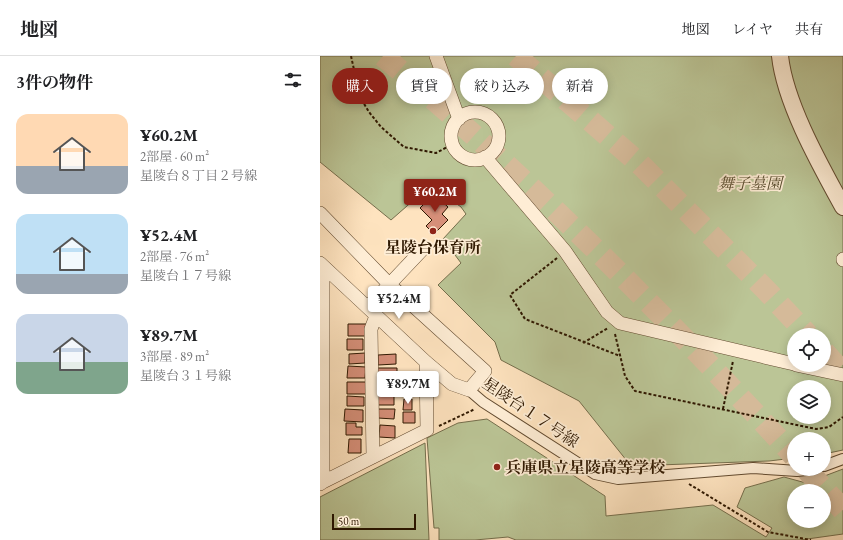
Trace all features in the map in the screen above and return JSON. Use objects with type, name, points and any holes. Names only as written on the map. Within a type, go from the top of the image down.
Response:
[{"type":"street","points":[[436,56],[459,119]]},
{"type":"street","points":[[780,56],[790,98],[824,171],[843,207]]},
{"type":"street","points":[[472,112],[479,112],[492,119],[496,124],[498,130],[498,143],[495,149],[485,158],[466,158],[453,144],[452,131],[459,119],[472,112]]},
{"type":"street","points":[[485,158],[565,251],[607,312],[618,321],[735,352],[787,363]]},
{"type":"street","points":[[320,213],[389,284],[485,371],[469,390]]},
{"type":"street","points":[[373,457],[372,311],[389,284],[421,251]]},
{"type":"street","points":[[322,264],[321,483],[427,430],[426,362]]},
{"type":"street","name":"星陵台１７号線","points":[[322,264],[426,362],[452,384],[469,390],[483,402],[595,474],[618,479],[753,468],[787,470]]},
{"type":"street","points":[[829,372],[843,375]]},
{"type":"street","points":[[831,463],[843,459]]},
{"type":"path","points":[[351,56],[360,97],[369,112],[381,127],[404,147],[436,153],[453,144]]},
{"type":"path","points":[[565,251],[510,295],[525,319],[582,343],[620,356]]},
{"type":"path","points":[[582,343],[618,321]]},
{"type":"path","points":[[618,321],[615,333],[624,376],[635,391],[816,428],[830,427],[843,417]]},
{"type":"path","points":[[723,409],[735,352]]},
{"type":"path","points":[[427,430],[433,429],[476,409],[483,402]]},
{"type":"path","points":[[673,474],[768,532],[811,540]]},
{"type":"green space","name":"舞子墓園","points":[[320,56],[843,56],[843,450],[831,453],[831,432],[787,432],[787,459],[769,461],[631,466],[579,401],[501,360],[495,342],[438,285],[461,263],[443,239],[466,214],[461,207],[431,185],[391,220],[320,162]]},
{"type":"green space","name":"兵庫県立星陵高等学校","points":[[487,419],[605,496],[606,516],[713,505],[766,537],[772,528],[737,507],[745,488],[784,477],[806,483],[824,476],[831,476],[831,474],[843,469],[843,534],[800,540],[516,540],[508,537],[475,540],[439,540],[439,528],[434,528],[427,438],[458,423]]},
{"type":"green space","points":[[425,443],[429,540],[320,540],[320,497]]},
{"type":"building","points":[[434,194],[448,207],[442,214],[448,220],[434,234],[426,226],[432,220],[420,208]]},
{"type":"building","points":[[348,324],[366,324],[367,336],[348,336]]},
{"type":"building","points":[[347,339],[363,339],[363,350],[347,350]]},
{"type":"building","points":[[365,353],[365,363],[349,364],[349,354]]},
{"type":"building","points":[[396,354],[396,364],[378,365],[378,355]]},
{"type":"building","points":[[348,366],[366,367],[365,378],[347,378]]},
{"type":"building","points":[[376,368],[397,368],[397,378],[376,378]]},
{"type":"building","points":[[347,382],[366,382],[366,394],[347,394]]},
{"type":"building","points":[[379,382],[395,383],[394,393],[378,392]]},
{"type":"building","points":[[377,395],[394,395],[394,405],[377,405]]},
{"type":"building","points":[[347,396],[364,397],[364,406],[347,406]]},
{"type":"building","points":[[404,399],[412,399],[412,410],[403,410]]},
{"type":"building","points":[[345,409],[363,410],[363,422],[344,421]]},
{"type":"building","points":[[378,409],[395,409],[394,419],[378,418]]},
{"type":"building","points":[[403,412],[415,412],[415,423],[403,423]]},
{"type":"building","points":[[346,423],[356,423],[356,427],[362,427],[362,435],[346,435]]},
{"type":"building","points":[[380,425],[395,426],[395,438],[379,437]]},
{"type":"building","points":[[349,439],[361,439],[361,453],[348,453]]},
{"type":"tunnel","points":[[383,56],[491,150],[595,249],[646,299],[787,448]]},
{"type":"tunnel","points":[[516,56],[640,164],[766,290],[801,328]]},
{"type":"tunnel","points":[[831,360],[843,373]]},
{"type":"tunnel","points":[[812,476],[843,510]]},
{"type":"place","name":"星陵台保育所","points":[[433,231]]},
{"type":"place","name":"兵庫県立星陵高等学校","points":[[497,467]]}]
